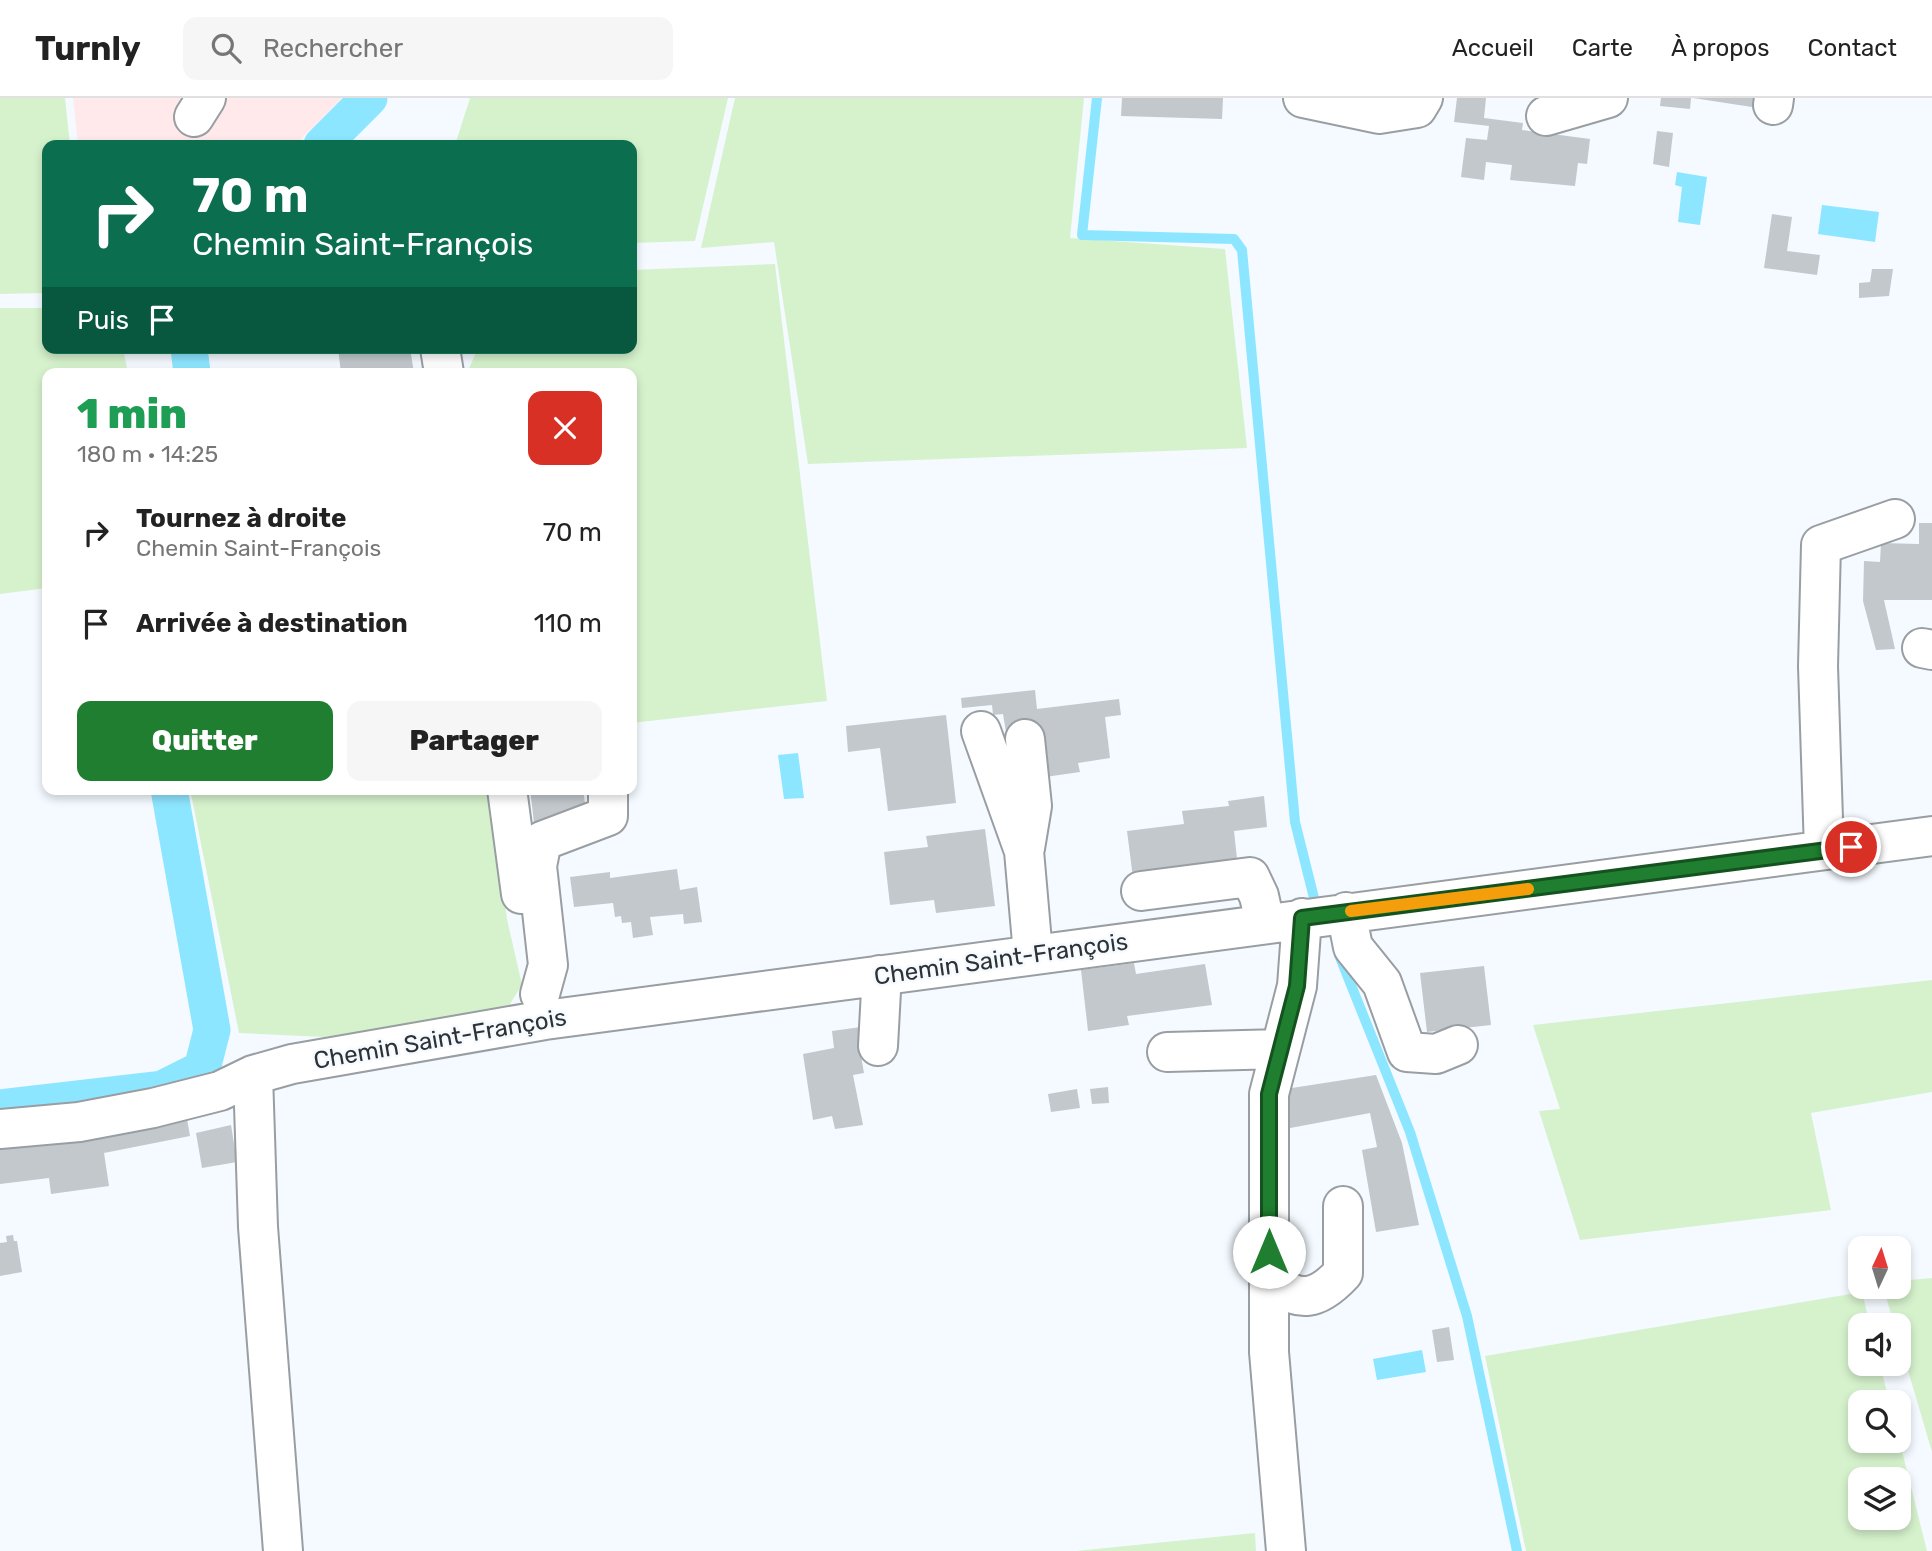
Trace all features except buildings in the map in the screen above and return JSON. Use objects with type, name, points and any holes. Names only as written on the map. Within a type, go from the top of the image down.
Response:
[{"type":"street","points":[[1303,98],[1379,114],[1417,108],[1423,98]]},
{"type":"street","points":[[1546,116],[1608,98]]},
{"type":"street","points":[[1824,850],[1818,666],[1821,545],[1895,519]]},
{"type":"street","points":[[981,730],[1024,851],[1034,954]]},
{"type":"street","points":[[1024,851],[1032,806],[1025,739]]},
{"type":"street","points":[[508,795],[528,943],[542,1007]]},
{"type":"street","points":[[542,1007],[548,965],[537,866],[542,841],[608,816],[608,795]]},
{"type":"street","name":"Chemin Saint-François","points":[[0,1129],[79,1122],[153,1108],[206,1094],[253,1075],[292,1064],[542,1007],[879,975],[1932,836]]},
{"type":"street","points":[[1141,891],[1250,877],[1259,896],[1311,917],[1353,947],[1382,983],[1407,1052],[1436,1054],[1458,1045]]},
{"type":"street","points":[[1286,1551],[1269,1352],[1269,1094],[1297,986],[1311,917]]},
{"type":"street","points":[[878,1046],[881,991],[879,975]]},
{"type":"street","points":[[1167,1052],[1279,1049]]},
{"type":"street","points":[[253,1075],[258,1227],[284,1551]]},
{"type":"street","points":[[1269,1279],[1282,1290],[1311,1297],[1329,1288],[1343,1273],[1343,1206]]},
{"type":"shaded area","points":[[73,98],[342,98],[300,140],[77,140]]},
{"type":"green space","points":[[0,98],[65,98],[69,140],[42,140],[42,293],[0,294]]},
{"type":"green space","points":[[470,98],[728,98],[695,241],[637,243],[637,140],[457,140]]},
{"type":"green space","points":[[735,98],[1084,98],[1070,238],[1225,249],[1247,448],[808,464],[774,242],[701,248]]},
{"type":"green space","points":[[775,264],[827,701],[637,722],[637,368],[469,368],[475,354],[637,354],[637,270]]},
{"type":"green space","points":[[0,308],[42,308],[42,354],[124,354],[127,368],[42,368],[42,589],[0,594]]},
{"type":"green space","points":[[191,795],[490,795],[507,919],[522,985],[506,1010],[324,1037],[239,1033]]},
{"type":"green space","points":[[1932,980],[1932,1092],[1811,1113],[1831,1210],[1580,1240],[1539,1111],[1560,1109],[1533,1025]]},
{"type":"green space","points":[[1932,1278],[1932,1452],[1910,1376],[1911,1313],[1891,1313],[1887,1299],[1911,1299],[1911,1280]]},
{"type":"green space","points":[[1848,1294],[1848,1299],[1864,1299],[1867,1313],[1848,1313],[1848,1376],[1883,1376],[1886,1390],[1848,1390],[1848,1453],[1902,1453],[1906,1467],[1848,1467],[1848,1530],[1911,1530],[1911,1487],[1927,1551],[1526,1551],[1485,1356]]},
{"type":"green space","points":[[1255,1533],[1256,1551],[1076,1551]]},
{"type":"water","points":[[1677,172],[1707,177],[1700,225],[1678,222],[1682,187],[1675,185]]},
{"type":"water","points":[[1822,205],[1879,212],[1875,242],[1818,234]]},
{"type":"water","points":[[798,753],[804,798],[784,799],[778,755]]},
{"type":"water","points":[[1422,1350],[1426,1372],[1377,1380],[1373,1359]]},
{"type":"waterway","points":[[327,140],[369,98]]},
{"type":"waterway","points":[[1097,98],[1082,235],[1234,239],[1242,250],[1295,822],[1314,898],[1320,911]]},
{"type":"waterway","points":[[190,354],[191,368]]},
{"type":"waterway","points":[[0,1108],[162,1089],[202,1069],[212,1030],[170,795]]},
{"type":"waterway","points":[[1339,955],[1410,1132],[1467,1316],[1517,1551]]},
{"type":"slow traffic","points":[[1351,911],[1528,889]]},
{"type":"route","points":[[1269,1252],[1269,1094],[1297,986],[1302,918],[1851,847]]}]
